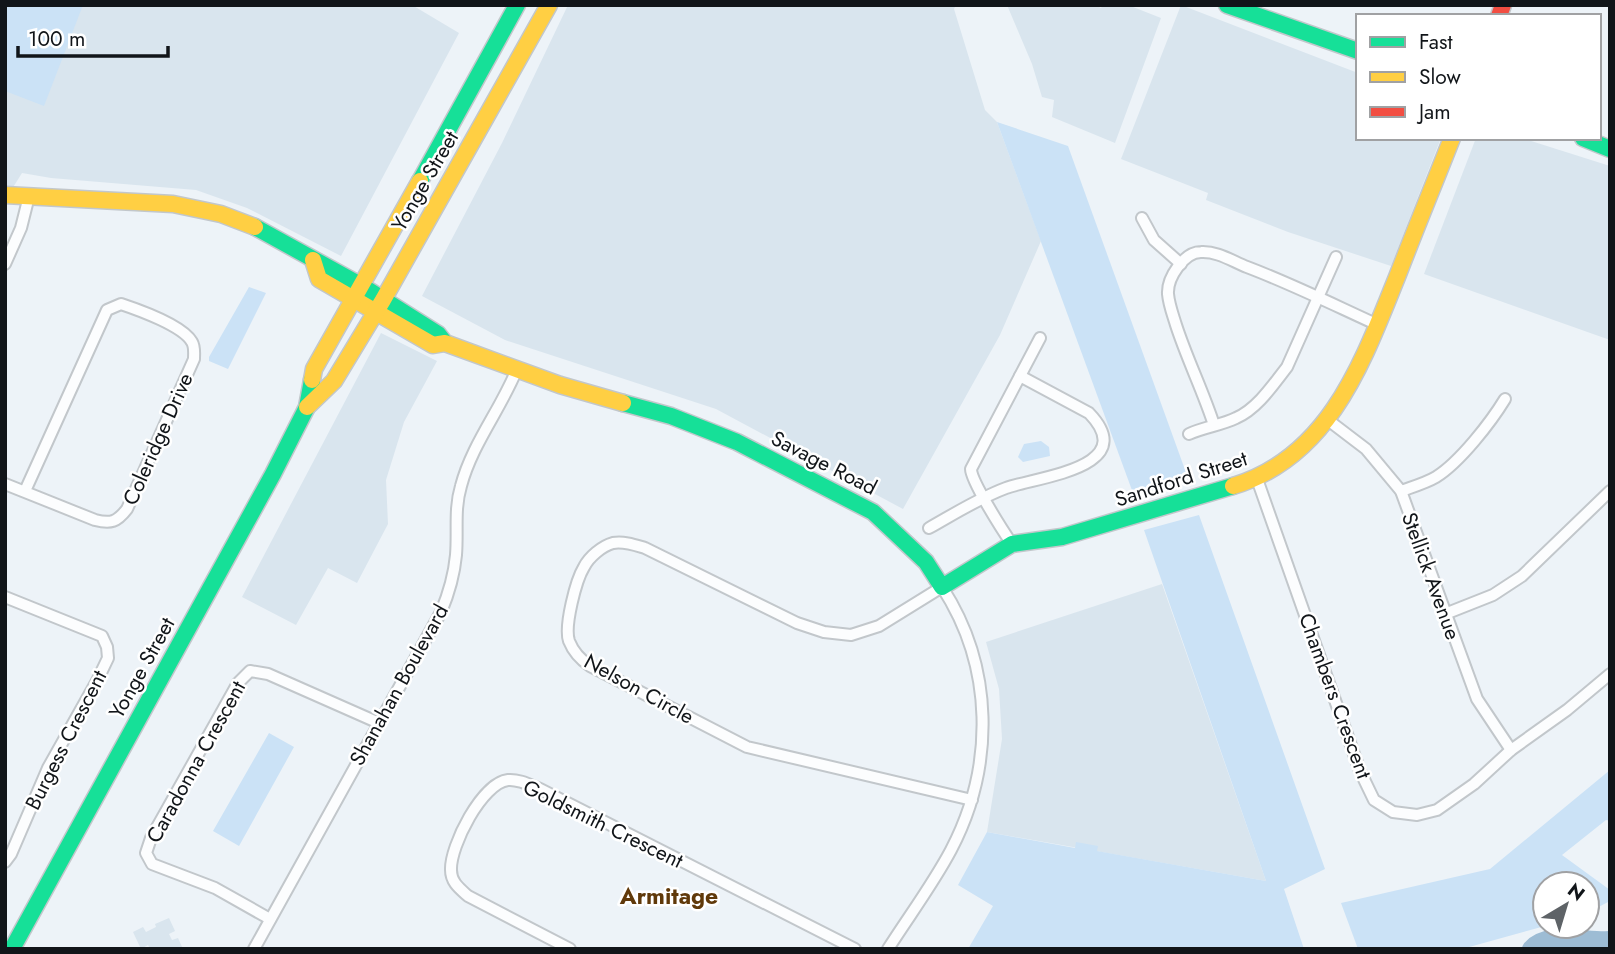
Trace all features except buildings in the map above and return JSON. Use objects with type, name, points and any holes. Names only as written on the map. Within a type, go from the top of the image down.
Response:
[{"type":"street","name":"Yonge Street","points":[[12,949],[273,474],[307,407],[314,369],[359,293],[517,5]]},
{"type":"street","name":"Yonge Street","points":[[307,407],[334,381],[549,5]]},
{"type":"street","points":[[1227,5],[1356,52]]},
{"type":"street","name":"Sandford Street","points":[[942,587],[1012,544],[1089,530],[1257,479],[1291,456],[1328,420],[1349,389],[1378,325],[1451,140]]},
{"type":"street","points":[[1588,140],[1610,149]]},
{"type":"street","name":"Savage Road","points":[[5,195],[173,204],[221,214],[265,231],[313,260],[433,345],[445,343],[561,385],[702,427],[873,512],[926,562],[954,606],[970,641],[983,706],[981,758],[972,800],[952,848],[888,949]]},
{"type":"street","points":[[5,264],[21,228],[29,196]]},
{"type":"street","points":[[1142,218],[1154,240],[1181,264]]},
{"type":"street","points":[[1214,425],[1169,300],[1168,286],[1181,264],[1199,251],[1216,254],[1320,297],[1378,325]]},
{"type":"street","points":[[1189,433],[1236,419],[1248,411],[1275,383],[1287,368],[1336,257]]},
{"type":"street","name":"Coleridge Drive","points":[[5,484],[96,520],[110,523],[119,520],[127,509],[194,359],[194,344],[189,338],[176,327],[121,304],[107,310],[25,491]]},
{"type":"street","points":[[1012,544],[975,486],[971,469],[1041,338]]},
{"type":"street","name":"Shanahan Boulevard","points":[[254,949],[431,632],[452,584],[456,553],[456,513],[461,485],[476,448],[517,369]]},
{"type":"street","points":[[929,528],[1007,488],[1082,467],[1095,458],[1100,449],[1102,431],[1089,413],[1020,376]]},
{"type":"street","points":[[1401,491],[1435,478],[1445,470],[1494,417],[1505,398]]},
{"type":"street","name":"Stellick Avenue","points":[[1328,420],[1366,449],[1401,491],[1477,699],[1511,750]]},
{"type":"street","name":"Chambers Crescent","points":[[1257,479],[1360,771],[1374,800],[1393,812],[1417,816],[1437,810],[1474,784],[1511,750],[1567,710],[1610,674]]},
{"type":"street","points":[[1445,614],[1493,595],[1522,576],[1610,491]]},
{"type":"street","name":"Nelson Circle","points":[[942,587],[879,626],[850,635],[824,632],[797,623],[645,548],[629,543],[613,543],[598,550],[584,566],[568,618],[568,638],[576,653],[590,666],[747,747],[972,800]]},
{"type":"street","name":"Burgess Crescent","points":[[5,597],[102,636],[108,658],[48,768],[11,854],[5,862]]},
{"type":"street","name":"Caradonna Crescent","points":[[270,919],[215,888],[152,863],[146,853],[151,838],[238,683],[250,671],[268,674],[379,723]]},
{"type":"street","name":"Goldsmith Crescent","points":[[570,949],[468,896],[454,884],[451,871],[453,851],[484,796],[507,780],[540,789],[855,949]]},
{"type":"shaded area","points":[[5,5],[412,5],[459,33],[341,256],[247,208],[196,190],[51,178],[22,173],[12,189],[5,187]]},
{"type":"shaded area","points":[[5,5],[83,5],[44,106],[5,91]]},
{"type":"shaded area","points":[[568,5],[956,5],[954,9],[985,110],[997,122],[1041,241],[1000,335],[903,509],[716,409],[505,340],[422,296],[502,143]]},
{"type":"shaded area","points":[[1007,5],[1095,5],[1101,8],[1103,5],[1128,5],[1161,18],[1115,143],[1052,117],[1054,100],[1042,97],[1032,64]]},
{"type":"shaded area","points":[[1181,5],[1356,72],[1356,140],[1440,140],[1391,266],[1288,232],[1206,200],[1208,193],[1121,159]]},
{"type":"shaded area","points":[[997,122],[1068,146],[1188,478],[1133,493]]},
{"type":"shaded area","points":[[1475,140],[1528,140],[1610,166],[1610,340],[1424,274]]},
{"type":"shaded area","points":[[249,287],[266,293],[228,369],[209,361],[209,357]]},
{"type":"shaded area","points":[[381,333],[437,361],[404,422],[386,480],[388,524],[357,583],[328,568],[296,625],[242,597]]},
{"type":"shaded area","points":[[1041,441],[1049,447],[1050,456],[1023,462],[1018,457],[1024,444]]},
{"type":"shaded area","points":[[1199,515],[1325,869],[1284,889],[1304,949],[968,949],[993,906],[958,885],[987,832],[1075,848],[1076,842],[1098,846],[1097,851],[1266,881],[1144,530]]},
{"type":"shaded area","points":[[1162,584],[1266,881],[987,832],[1002,739],[999,689],[986,642]]},
{"type":"shaded area","points":[[269,733],[294,747],[239,846],[213,831]]},
{"type":"shaded area","points":[[1610,770],[1610,821],[1606,820],[1562,855],[1583,870],[1531,870],[1531,930],[1462,949],[1358,949],[1341,903],[1490,869]]},
{"type":"shaded area","points":[[1601,883],[1610,890],[1610,901],[1601,906]]},
{"type":"shaded area","points":[[169,918],[175,931],[169,934],[172,940],[178,938],[183,949],[150,949],[148,945],[141,949],[133,932],[143,927],[146,932],[156,927],[155,924]]},
{"type":"waterway","points":[[1531,949],[1538,943],[1557,938],[1610,940]]},
{"type":"waterway","points":[[1596,941],[1598,949]]},
{"type":"traffic: fast","points":[[420,181],[517,5]]},
{"type":"traffic: fast","points":[[1227,5],[1356,50]]},
{"type":"traffic: fast","points":[[1588,140],[1610,149]]},
{"type":"traffic: fast","points":[[255,227],[362,286],[438,334],[445,343]]},
{"type":"traffic: fast","points":[[12,949],[273,474],[307,407],[312,380]]},
{"type":"traffic: fast","points":[[623,403],[671,416],[737,442],[873,512],[926,562],[942,587],[1012,544],[1062,537],[1233,486]]},
{"type":"traffic: slow","points":[[307,407],[334,381],[383,300],[549,5]]},
{"type":"traffic: slow","points":[[1233,486],[1267,472],[1295,453],[1319,429],[1339,402],[1371,341],[1451,140]]},
{"type":"traffic: slow","points":[[312,380],[314,369],[420,181]]},
{"type":"traffic: slow","points":[[5,195],[173,204],[221,214],[255,227]]},
{"type":"traffic: slow","points":[[313,260],[319,279],[433,345],[445,343],[560,385],[623,403]]},
{"type":"traffic: jam","points":[[1500,14],[1503,5]]},
{"type":"district","name":"Armitage","points":[[669,896]]}]
